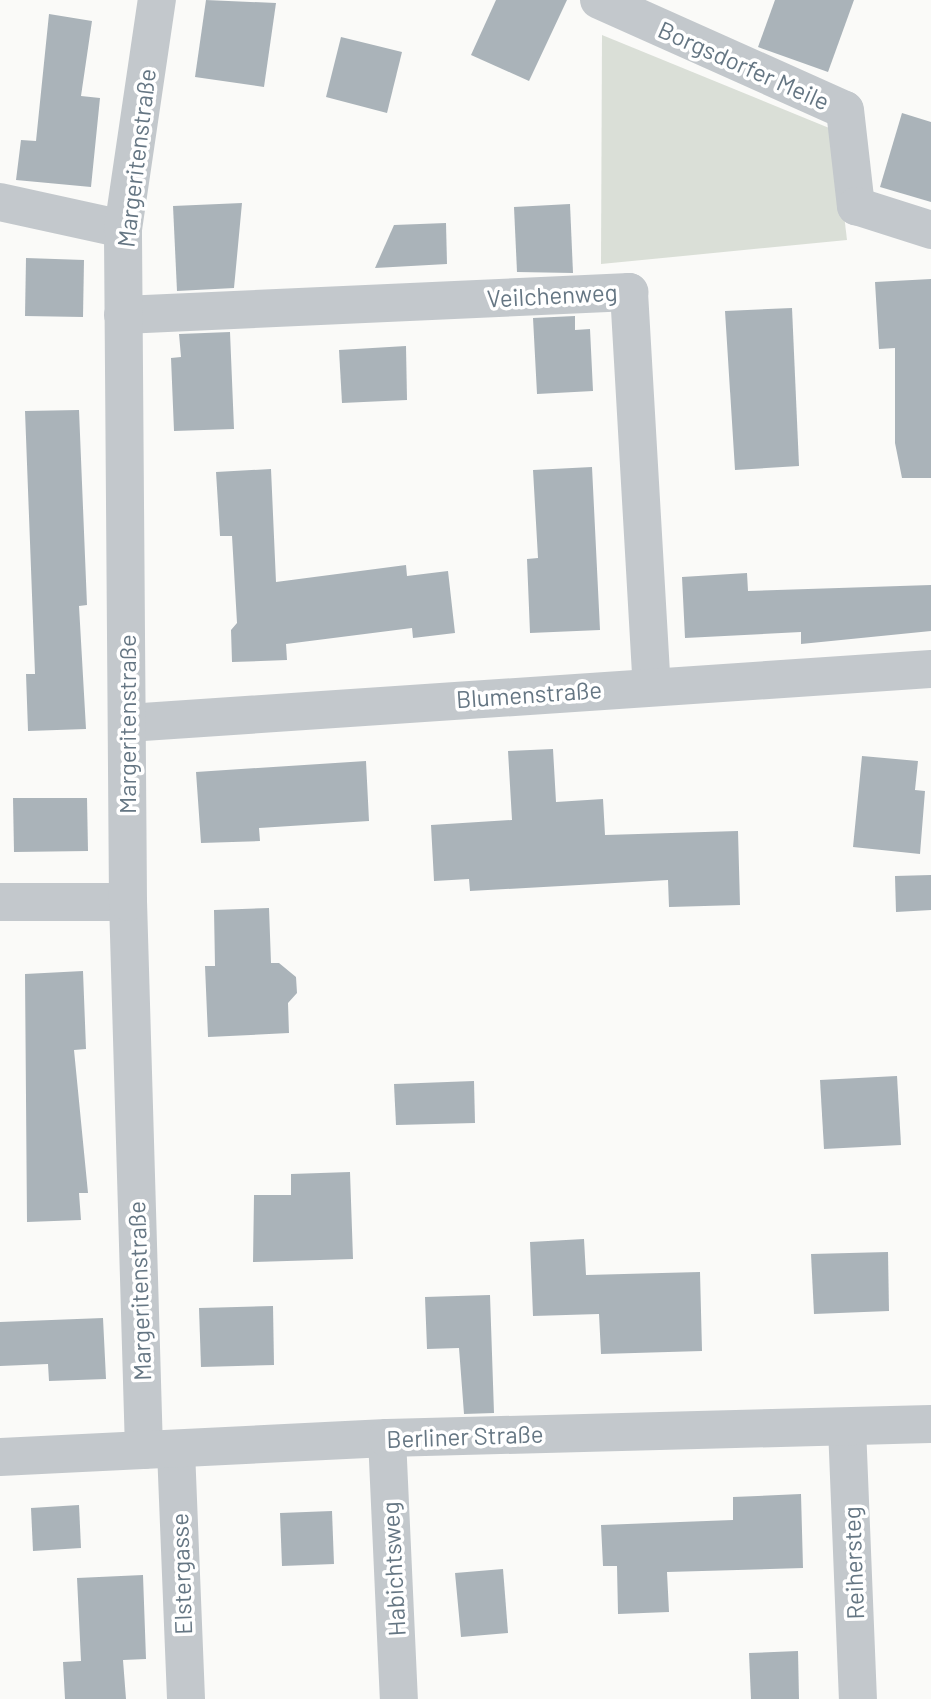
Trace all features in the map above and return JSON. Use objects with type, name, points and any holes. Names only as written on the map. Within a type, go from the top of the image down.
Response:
[{"type":"street","name":"Margeritenstraße","points":[[157,0],[123,229],[123,315],[128,902],[160,1450]]},
{"type":"street","name":"Borgsdorfer Meile","points":[[599,0],[845,110],[856,206],[931,230]]},
{"type":"street","points":[[0,202],[123,229]]},
{"type":"street","name":"Veilchenweg","points":[[123,315],[629,292],[652,685]]},
{"type":"street","name":"Blumenstraße","points":[[128,723],[652,685],[931,669]]},
{"type":"street","points":[[0,902],[128,902]]},
{"type":"street","name":"Berliner Straße","points":[[0,1457],[387,1438],[931,1424]]},
{"type":"street","name":"Reihersteg","points":[[847,1427],[858,1699]]},
{"type":"street","name":"Habichtsweg","points":[[387,1438],[399,1699]]},
{"type":"street","name":"Elstergasse","points":[[160,1450],[186,1699]]},
{"type":"shaded area","points":[[602,35],[834,130],[847,240],[601,264]]},
{"type":"building","points":[[206,0],[276,3],[264,87],[195,77]]},
{"type":"building","points":[[496,0],[567,0],[529,81],[471,55]]},
{"type":"building","points":[[775,0],[854,0],[828,72],[758,47]]},
{"type":"building","points":[[49,14],[92,21],[81,96],[100,98],[91,187],[16,180],[21,140],[36,141]]},
{"type":"building","points":[[341,37],[402,52],[387,113],[326,97]]},
{"type":"building","points":[[902,113],[931,122],[931,202],[880,187]]},
{"type":"building","points":[[242,203],[234,288],[177,291],[173,206]]},
{"type":"building","points":[[570,204],[573,273],[517,272],[514,207]]},
{"type":"building","points":[[446,223],[447,264],[375,268],[394,225]]},
{"type":"building","points":[[26,258],[84,260],[83,317],[25,316]]},
{"type":"building","points":[[931,279],[931,478],[902,478],[895,443],[895,348],[879,349],[875,282]]},
{"type":"building","points":[[792,308],[799,466],[735,470],[725,311]]},
{"type":"building","points":[[575,316],[575,330],[590,329],[593,391],[537,394],[533,318]]},
{"type":"building","points":[[230,332],[234,429],[174,431],[171,358],[181,357],[179,334]]},
{"type":"building","points":[[406,346],[407,400],[342,403],[339,350]]},
{"type":"building","points":[[79,410],[87,605],[79,606],[86,729],[28,731],[26,674],[35,674],[25,411]]},
{"type":"building","points":[[592,467],[600,630],[530,633],[527,559],[538,558],[533,470]]},
{"type":"building","points":[[271,469],[276,582],[406,565],[407,576],[448,571],[455,633],[413,638],[412,628],[286,644],[287,660],[232,662],[231,630],[237,623],[232,536],[220,536],[216,472]]},
{"type":"building","points":[[747,573],[748,591],[931,585],[931,631],[801,644],[801,632],[685,638],[682,577]]},
{"type":"building","points":[[553,749],[556,802],[603,799],[605,835],[738,831],[740,905],[669,907],[668,880],[470,891],[469,879],[434,881],[431,825],[512,820],[508,751]]},
{"type":"building","points":[[862,756],[918,761],[915,790],[925,791],[920,854],[853,847]]},
{"type":"building","points":[[366,761],[369,821],[259,828],[260,841],[201,843],[196,772]]},
{"type":"building","points":[[13,798],[87,798],[88,851],[14,852]]},
{"type":"building","points":[[931,875],[931,910],[896,912],[895,876]]},
{"type":"building","points":[[269,908],[271,963],[279,963],[296,977],[297,993],[288,1003],[289,1033],[208,1037],[205,966],[215,966],[214,910]]},
{"type":"building","points":[[83,971],[86,1049],[74,1050],[88,1193],[79,1193],[81,1220],[27,1222],[25,974]]},
{"type":"building","points":[[897,1076],[901,1145],[824,1149],[820,1080]]},
{"type":"building","points":[[474,1081],[475,1123],[396,1125],[394,1084]]},
{"type":"building","points":[[350,1172],[353,1259],[253,1262],[254,1195],[291,1195],[291,1174]]},
{"type":"building","points":[[584,1239],[586,1275],[700,1272],[702,1351],[601,1354],[599,1314],[533,1316],[530,1242]]},
{"type":"building","points":[[888,1252],[889,1311],[814,1314],[811,1254]]},
{"type":"building","points":[[490,1295],[494,1413],[464,1414],[459,1348],[427,1349],[425,1297]]},
{"type":"building","points":[[273,1306],[274,1365],[201,1367],[199,1308]]},
{"type":"building","points":[[103,1318],[106,1379],[49,1381],[48,1364],[0,1366],[0,1322]]},
{"type":"building","points":[[801,1494],[803,1568],[667,1572],[669,1612],[618,1614],[617,1566],[603,1566],[601,1525],[733,1520],[733,1497]]},
{"type":"building","points":[[79,1505],[81,1548],[33,1551],[31,1508]]},
{"type":"building","points":[[332,1511],[334,1564],[282,1566],[280,1513]]},
{"type":"building","points":[[503,1569],[508,1633],[461,1637],[455,1573]]},
{"type":"building","points":[[143,1575],[146,1659],[123,1660],[126,1699],[65,1699],[63,1662],[81,1661],[77,1578]]},
{"type":"building","points":[[798,1651],[799,1699],[751,1699],[749,1653]]}]
